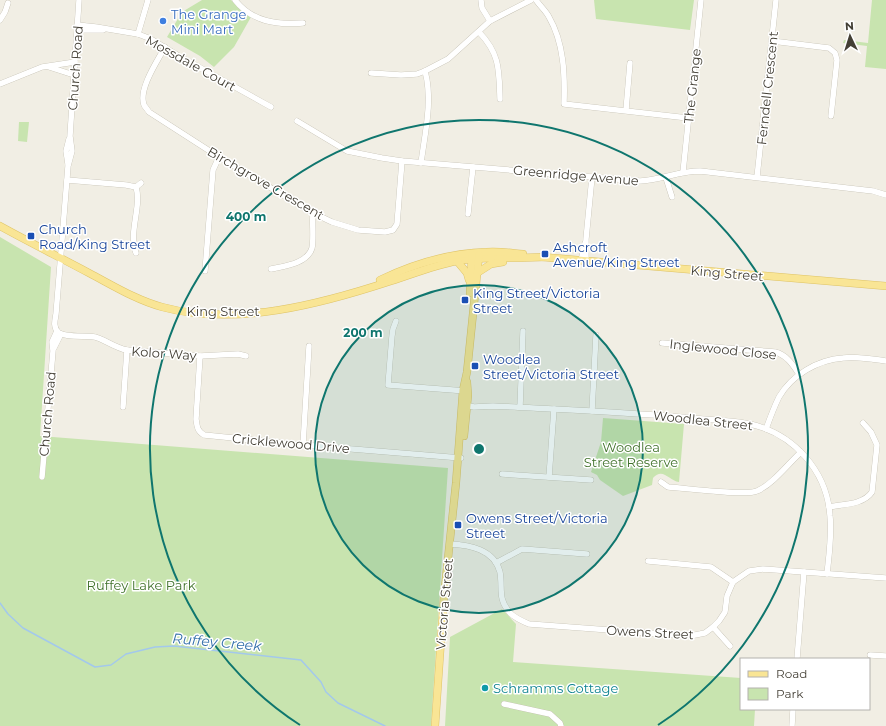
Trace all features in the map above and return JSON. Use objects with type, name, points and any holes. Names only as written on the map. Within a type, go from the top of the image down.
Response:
[{"type":"main road","name":"King Street","points":[[0,226],[142,300],[162,307],[193,313],[244,313],[287,308],[329,300],[427,269],[495,252],[584,261],[886,286]]},
{"type":"main road","name":"King Street","points":[[366,288],[392,275],[433,260],[476,256],[527,258],[545,257]]},
{"type":"main road","name":"Victoria Street","points":[[435,726],[439,653],[456,483],[466,404],[466,372],[477,273],[476,256]]},
{"type":"main road","name":"Victoria Street","points":[[468,356],[471,286],[476,256]]},
{"type":"main road","points":[[477,273],[491,264],[527,258]]},
{"type":"main road","points":[[457,261],[467,273],[471,286]]},
{"type":"street","name":"Church Road","points":[[42,477],[53,351],[59,332],[55,324],[68,166],[72,151],[70,136],[79,0]]},
{"type":"street","points":[[138,34],[148,0]]},
{"type":"street","points":[[235,0],[248,12],[261,20],[274,24],[303,23]]},
{"type":"street","points":[[481,0],[482,8],[490,21]]},
{"type":"street","points":[[372,73],[401,75],[417,74],[425,71],[448,59],[490,21],[522,6],[531,0]]},
{"type":"street","points":[[536,0],[549,17],[561,50],[565,86],[564,104],[688,118]]},
{"type":"street","name":"The Grange","points":[[683,172],[701,0]]},
{"type":"street","name":"Ferndell Crescent","points":[[757,177],[776,0]]},
{"type":"street","points":[[0,20],[8,3]]},
{"type":"street","name":"Mossdale Court","points":[[77,28],[138,34],[165,47],[271,107]]},
{"type":"street","points":[[479,32],[494,52],[499,76],[500,99]]},
{"type":"street","points":[[772,41],[822,46],[829,48],[834,53],[837,60],[831,116]]},
{"type":"street","name":"Birchgrove Crescent","points":[[165,47],[146,83],[143,98],[144,105],[150,112],[219,157],[313,213],[332,222],[358,230],[385,232],[393,230],[397,224],[402,161]]},
{"type":"street","points":[[0,84],[38,69],[75,62]]},
{"type":"street","points":[[626,110],[630,63]]},
{"type":"street","points":[[49,67],[74,75]]},
{"type":"street","points":[[421,163],[429,98],[428,83],[425,71]]},
{"type":"street","name":"Greenridge Avenue","points":[[297,121],[347,151],[402,161],[640,181],[666,178],[683,172],[700,171],[874,191],[886,195]]},
{"type":"street","points":[[205,271],[213,170],[219,157]]},
{"type":"street","points":[[468,214],[473,167]]},
{"type":"street","points":[[584,261],[592,177]]},
{"type":"street","points":[[666,178],[672,197]]},
{"type":"street","points":[[67,180],[136,187],[141,183]]},
{"type":"street","points":[[136,187],[137,196],[133,241],[136,253]]},
{"type":"street","points":[[271,269],[299,261],[307,256],[312,248],[313,213]]},
{"type":"street","points":[[396,321],[392,336],[388,386],[466,391]]},
{"type":"street","points":[[520,407],[524,331]]},
{"type":"street","name":"Kolor Way","points":[[59,332],[96,337],[120,349],[127,350],[200,356],[238,354],[246,356]]},
{"type":"street","points":[[592,411],[596,335]]},
{"type":"street","name":"Inglewood Close","points":[[662,343],[779,353],[787,358],[799,374]]},
{"type":"street","points":[[303,445],[309,346]]},
{"type":"street","points":[[123,407],[127,350]]},
{"type":"street","name":"Cricklewood Drive","points":[[200,356],[196,419],[199,432],[208,436],[459,458]]},
{"type":"street","points":[[766,429],[780,397],[787,386],[799,374],[820,363],[843,357],[886,360]]},
{"type":"street","name":"Woodlea Street","points":[[466,404],[592,411],[737,422],[749,423],[766,429],[782,437],[801,452],[812,465],[820,479],[826,494],[831,523],[827,574]]},
{"type":"street","points":[[549,477],[554,409]]},
{"type":"street","points":[[829,507],[860,501],[872,492],[877,445],[871,432],[863,423]]},
{"type":"street","points":[[662,482],[668,487],[755,492],[766,486],[801,452]]},
{"type":"street","points":[[502,474],[591,480]]},
{"type":"street","points":[[450,544],[473,546],[487,553],[496,563],[522,550],[587,554]]},
{"type":"street","points":[[648,560],[712,567],[733,582],[749,571],[763,569],[886,578]]},
{"type":"street","name":"Owens Street","points":[[496,563],[500,572],[501,594],[505,606],[514,617],[529,624],[690,636],[705,633],[713,627],[725,612],[727,596],[733,582]]},
{"type":"street","points":[[797,658],[804,572]]},
{"type":"street","points":[[713,627],[730,646]]},
{"type":"street","points":[[870,655],[886,656]]},
{"type":"street","points":[[504,704],[550,714],[560,723],[561,726]]},
{"type":"street","points":[[792,726],[793,710]]},
{"type":"green space","points":[[202,0],[231,0],[251,17],[234,47],[214,67],[200,56],[167,37],[182,12]]},
{"type":"green space","points":[[594,0],[694,0],[690,30],[596,19]]},
{"type":"green space","points":[[872,0],[886,0],[886,69],[865,67],[867,46],[843,43],[844,40],[868,43]]},
{"type":"green space","points":[[19,122],[29,122],[27,142],[18,141]]},
{"type":"green space","name":"Ruffey Lake Park","points":[[0,237],[51,267],[40,436],[448,468],[431,726],[0,726]]},
{"type":"green space","name":"Woodlea Street Reserve","points":[[603,418],[684,424],[679,482],[660,474],[653,478],[652,485],[623,496],[600,480],[597,475],[591,472],[601,442]]},
{"type":"green space","points":[[502,609],[516,624],[513,662],[740,678],[740,710],[755,710],[754,726],[445,726],[450,637]]},
{"type":"waterway","name":"Ruffey Creek","points":[[0,603],[8,614],[23,628],[95,667],[111,665],[126,654],[155,647],[174,646],[301,660],[321,682],[326,692],[338,703],[385,726]]},
{"type":"place","name":"The Grange Mini Mart","points":[[163,21]]},
{"type":"place","name":"Church Road/King Street","points":[[31,236]]},
{"type":"place","name":"Ashcroft Avenue/King Street","points":[[545,254]]},
{"type":"place","name":"King Street/Victoria Street","points":[[465,300]]},
{"type":"place","name":"Woodlea Street/Victoria Street","points":[[475,366]]},
{"type":"place","name":"Owens Street/Victoria Street","points":[[458,525]]},
{"type":"place","name":"Schramms Cottage","points":[[485,688]]}]
